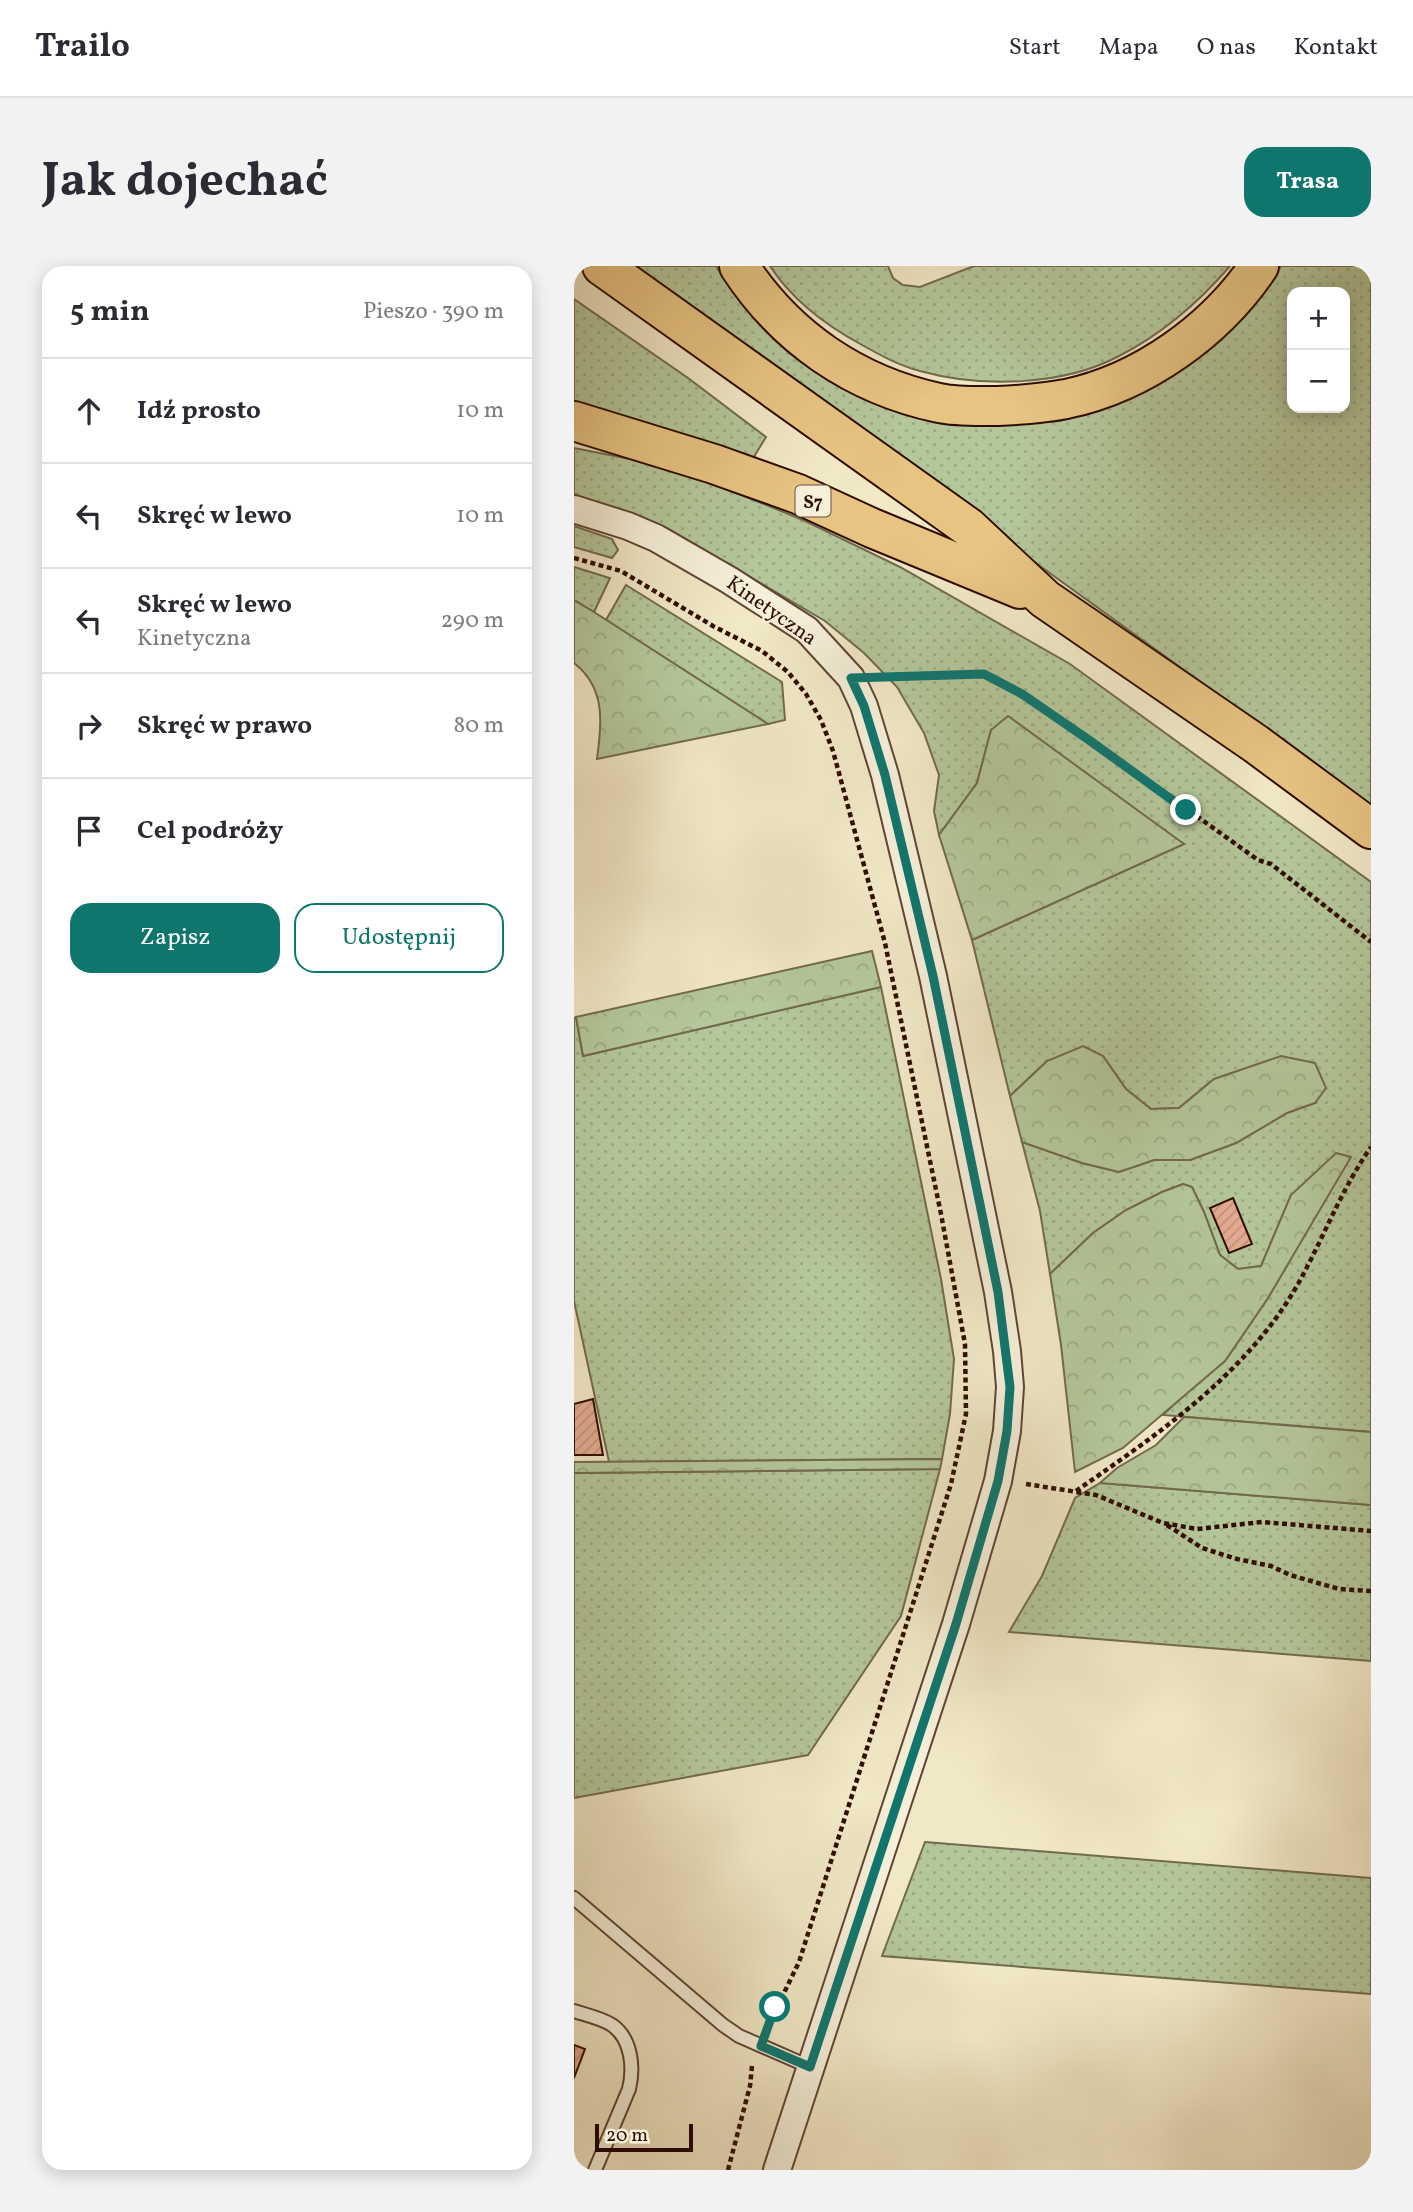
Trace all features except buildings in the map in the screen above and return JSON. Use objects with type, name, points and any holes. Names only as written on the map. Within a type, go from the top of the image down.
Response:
[{"type":"highway","points":[[602,266],[968,527],[1045,599]]},
{"type":"highway","points":[[739,266],[757,293],[815,349],[858,374],[897,392],[942,404],[976,406],[1022,405],[1068,398],[1114,384],[1149,366],[1216,318],[1259,266]]},
{"type":"highway","name":"S7","points":[[574,421],[714,464],[798,494],[872,528],[1045,599],[1255,744],[1371,829]]},
{"type":"street","name":"Kinetyczna","points":[[574,509],[656,538],[729,580],[807,630],[851,678],[864,706],[890,797],[933,976],[998,1292],[1010,1387],[1007,1431],[998,1481],[956,1624],[777,2170]]},
{"type":"lane","points":[[574,1898],[723,2025],[761,2046],[810,2067]]},
{"type":"lane","points":[[574,2011],[612,2025],[622,2037],[631,2062],[629,2088],[595,2170]]},
{"type":"path","points":[[574,558],[621,571],[713,626],[762,651],[788,671],[821,720],[841,776],[885,943],[938,1201],[964,1344],[966,1414],[951,1484],[799,1962],[775,2007],[752,2065],[750,2086],[728,2170]]},
{"type":"path","points":[[851,678],[984,674],[1022,694],[1258,860],[1271,864],[1371,942]]},
{"type":"path","points":[[1076,1491],[1208,1393],[1259,1341],[1297,1285],[1352,1175],[1371,1147]]},
{"type":"path","points":[[998,1481],[1096,1495],[1163,1522],[1197,1529],[1262,1522],[1371,1531]]},
{"type":"path","points":[[1163,1522],[1202,1548],[1271,1566],[1290,1575],[1339,1589],[1371,1591]]},
{"type":"green space","points":[[624,266],[716,266],[750,313],[786,348],[977,424],[1018,424],[1060,421],[1096,411],[1158,384],[1192,363],[1220,341],[1245,316],[1281,266],[1371,266],[1371,805]]},
{"type":"green space","points":[[770,266],[888,266],[893,278],[903,285],[920,287],[974,266],[1230,266],[1179,316],[1150,338],[1119,356],[1073,373],[1048,378],[995,382],[913,369],[883,356],[849,338],[811,311],[789,290]]},
{"type":"green space","points":[[574,299],[688,378],[766,437],[752,460],[574,401]]},
{"type":"green space","points":[[574,448],[630,459],[705,480],[803,520],[900,567],[1070,664],[1371,882],[1371,1432],[1163,1415],[1225,1361],[1268,1298],[1350,1157],[1291,1195],[1261,1266],[1238,1269],[1220,1255],[1192,1187],[1183,1184],[1126,1210],[1093,1233],[1050,1274],[1040,1211],[1022,1142],[1082,1163],[1119,1172],[1154,1160],[1190,1160],[1236,1143],[1287,1113],[1315,1103],[1214,1079],[1179,1108],[1151,1109],[1126,1089],[1103,1056],[1047,1061],[1010,1096],[972,940],[1184,844],[991,730],[977,783],[939,835],[934,811],[939,775],[924,733],[897,687],[864,653],[825,621],[670,530],[574,494]]},
{"type":"green space","points":[[574,526],[612,539],[618,550],[612,558],[574,547]]},
{"type":"green space","points":[[574,567],[610,578],[594,612],[574,600]]},
{"type":"green space","points":[[626,585],[782,682],[785,720],[768,724],[606,620]]},
{"type":"green space","points":[[574,600],[768,724],[597,759],[599,707],[592,683],[574,663]]},
{"type":"green space","points":[[1008,716],[1184,844],[972,940],[939,835],[977,783],[991,730]]},
{"type":"green space","points":[[872,951],[881,987],[583,1056],[576,1017]]},
{"type":"green space","points":[[881,987],[941,1279],[954,1359],[950,1414],[942,1459],[609,1462],[574,1301],[574,1018],[576,1017],[583,1056]]},
{"type":"green space","points":[[1083,1046],[1103,1056],[1126,1089],[1151,1109],[1179,1108],[1214,1079],[1281,1056],[1315,1063],[1326,1088],[1315,1103],[1287,1113],[1236,1143],[1190,1160],[1154,1160],[1119,1172],[1082,1163],[1022,1142],[1010,1096],[1047,1061]]},
{"type":"green space","points":[[1336,1153],[1351,1157],[1268,1298],[1225,1361],[1123,1448],[1075,1472],[1050,1274],[1093,1233],[1126,1210],[1183,1184],[1192,1187],[1220,1255],[1238,1269],[1261,1266],[1291,1195]]},
{"type":"green space","points":[[1184,1417],[1371,1432],[1371,1505],[1100,1483],[1117,1468],[1156,1445]]},
{"type":"green space","points":[[942,1459],[940,1469],[574,1473],[574,1462]]},
{"type":"green space","points":[[940,1469],[901,1616],[808,1755],[574,1798],[574,1473]]},
{"type":"green space","points":[[1100,1483],[1371,1505],[1371,1661],[1009,1632],[1042,1576],[1075,1498]]},
{"type":"green space","points":[[925,1842],[1371,1878],[1371,1994],[882,1956]]},
{"type":"route","points":[[775,2007],[761,2046],[810,2067],[956,1624],[998,1481],[1007,1431],[1010,1387],[998,1292],[933,976],[885,775],[864,706],[851,678],[984,674],[1022,694],[1186,810]]}]
